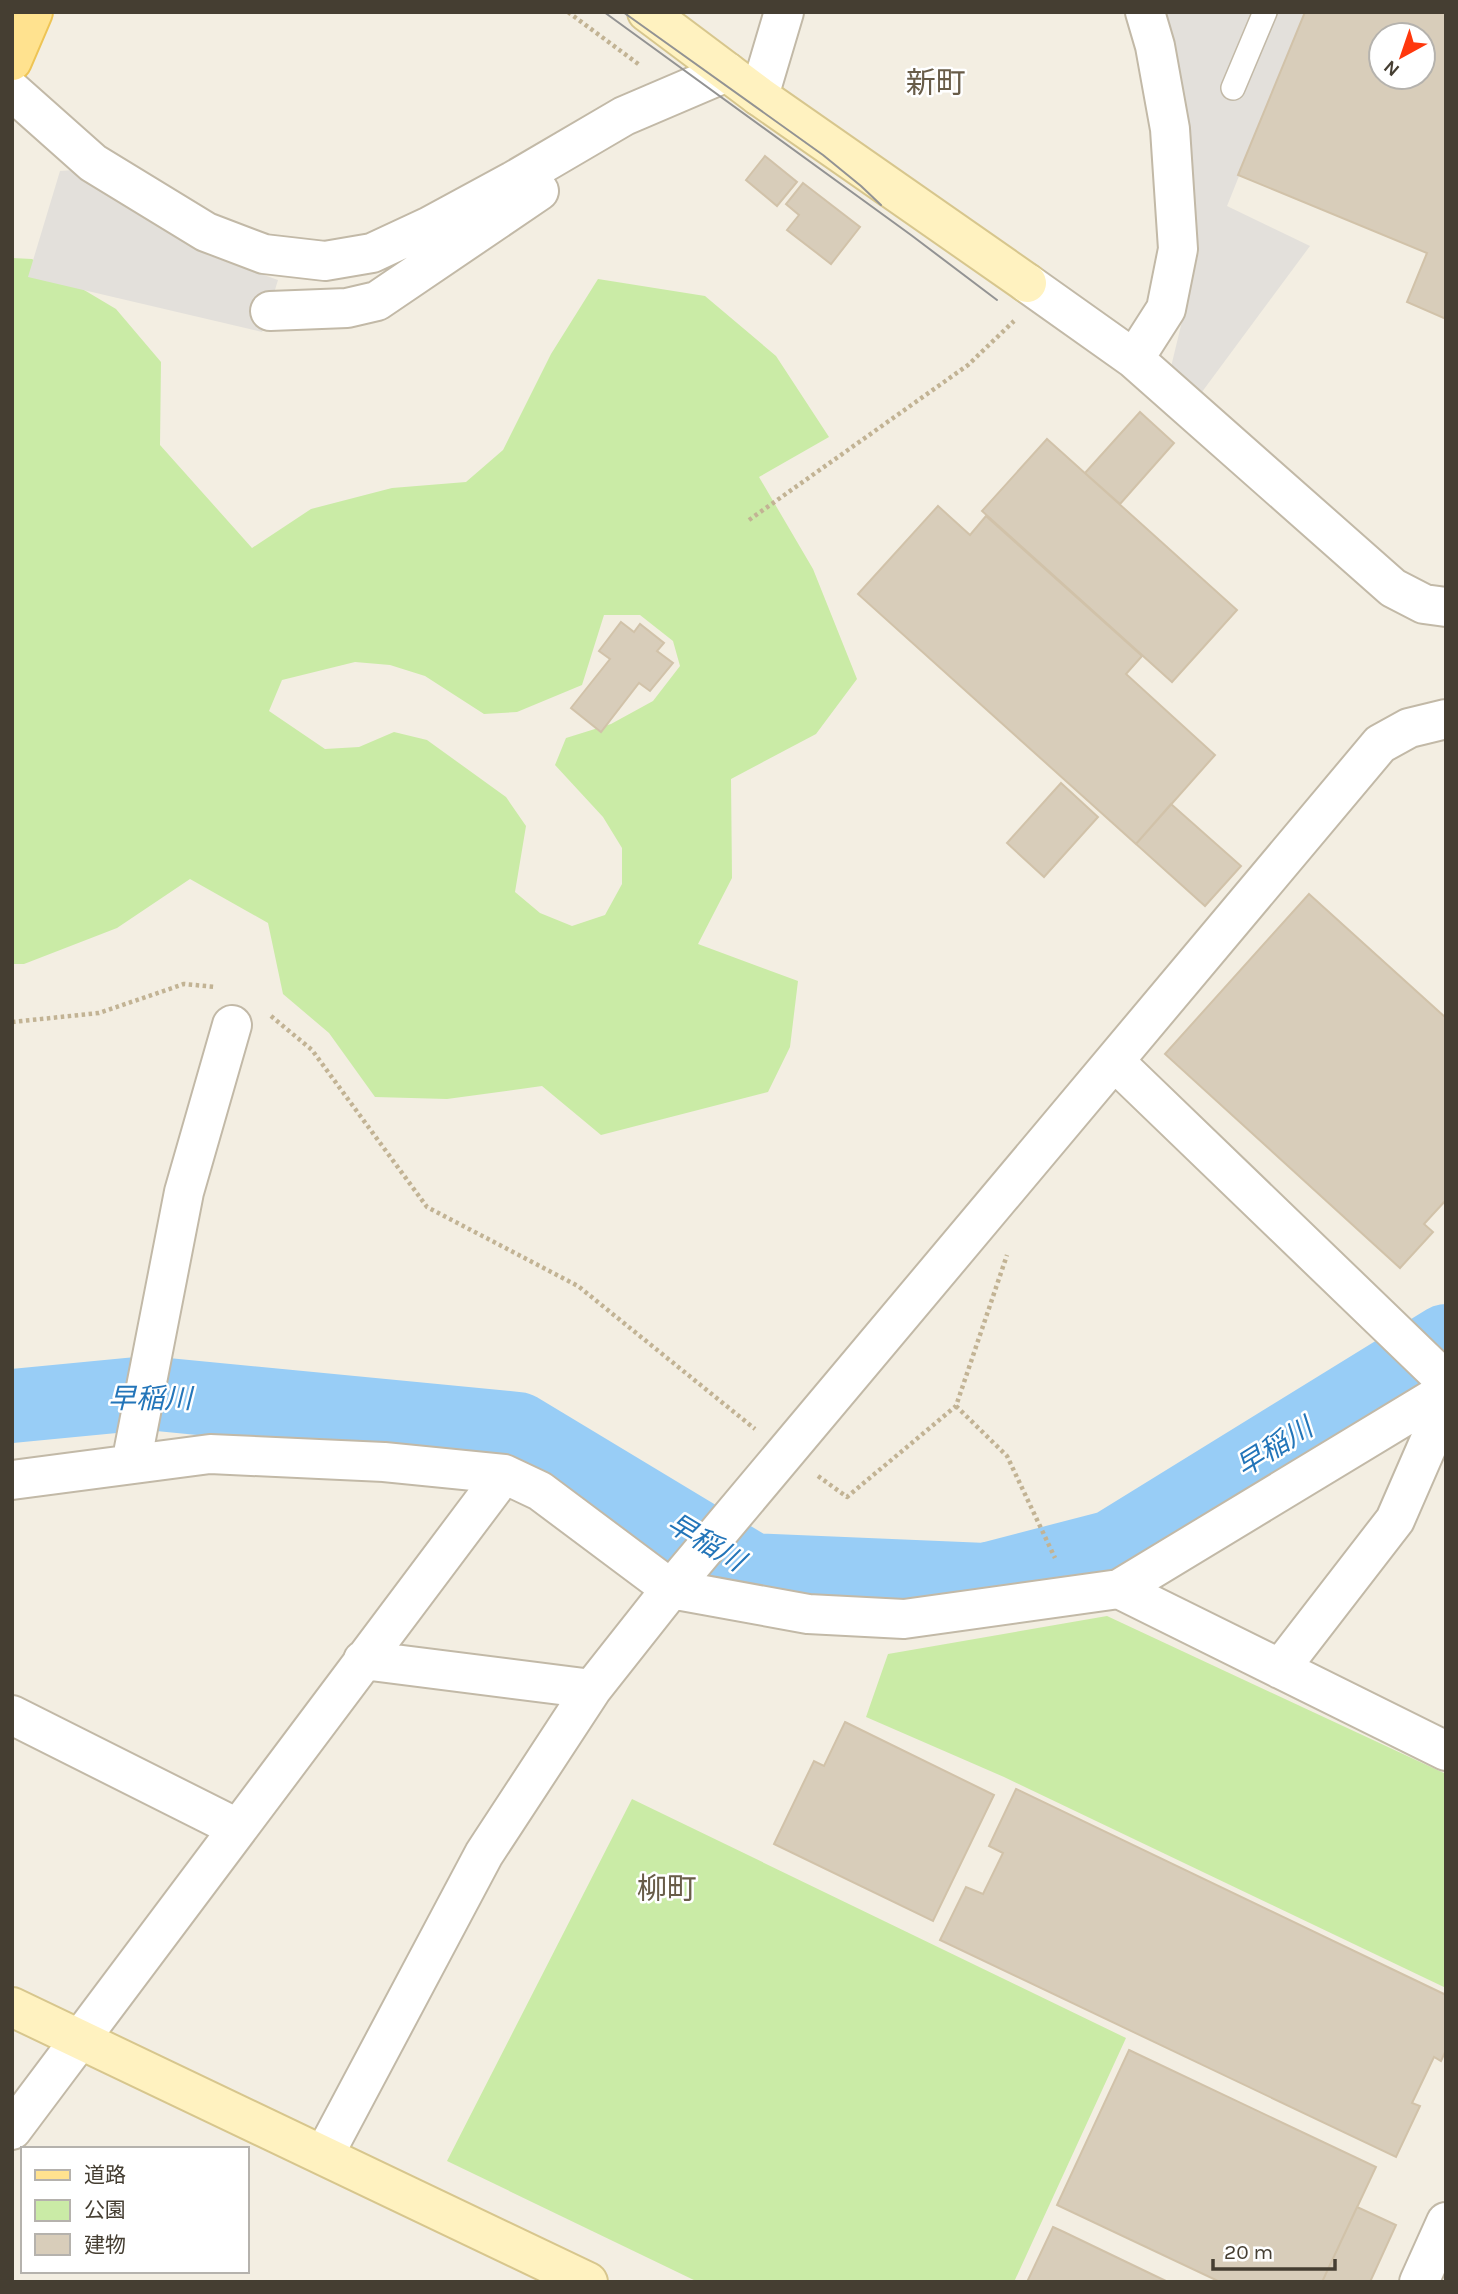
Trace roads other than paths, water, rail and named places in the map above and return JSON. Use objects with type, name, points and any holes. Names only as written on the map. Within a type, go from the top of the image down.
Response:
[{"type":"main road","points":[[12,61],[33,12]]},
{"type":"street","points":[[646,12],[759,96],[1134,359],[1393,588],[1423,604],[1446,607]]},
{"type":"street","points":[[759,96],[784,12]]},
{"type":"street","points":[[1134,359],[1166,309],[1178,249],[1170,129],[1155,46],[1145,12]]},
{"type":"street","points":[[12,91],[93,163],[206,232],[264,254],[325,261],[372,253],[430,226],[624,116],[727,72]]},
{"type":"street","points":[[270,311],[347,308],[377,301],[566,173],[624,116]]},
{"type":"street","points":[[324,2155],[484,1854],[592,1689],[671,1589],[1380,744],[1409,728],[1446,719]]},
{"type":"street","points":[[131,1464],[184,1192],[230,1007]]},
{"type":"street","points":[[1114,1061],[1446,1381]]},
{"type":"street","points":[[12,1480],[210,1454],[384,1462],[504,1474],[540,1491],[671,1589],[808,1614],[904,1619],[1119,1589],[1446,1391]]},
{"type":"street","points":[[1280,1669],[1395,1520],[1446,1403]]},
{"type":"street","points":[[12,2130],[504,1474]]},
{"type":"street","points":[[1119,1589],[1446,1751]]},
{"type":"street","points":[[363,1660],[592,1689]]},
{"type":"street","points":[[12,1715],[237,1828]]},
{"type":"street","points":[[12,2007],[588,2282]]},
{"type":"lane","points":[[1233,88],[1265,12]]},
{"type":"waterway","name":"早稲川","points":[[12,1406],[147,1393],[518,1429],[752,1570],[985,1580],[1112,1547],[1446,1341]]},
{"type":"tram line","points":[[604,12],[997,300]]},
{"type":"tram line","points":[[623,12],[823,155],[881,205]]},
{"type":"district","name":"新町","points":[[936,83]]},
{"type":"district","name":"柳町","points":[[667,1889]]}]
